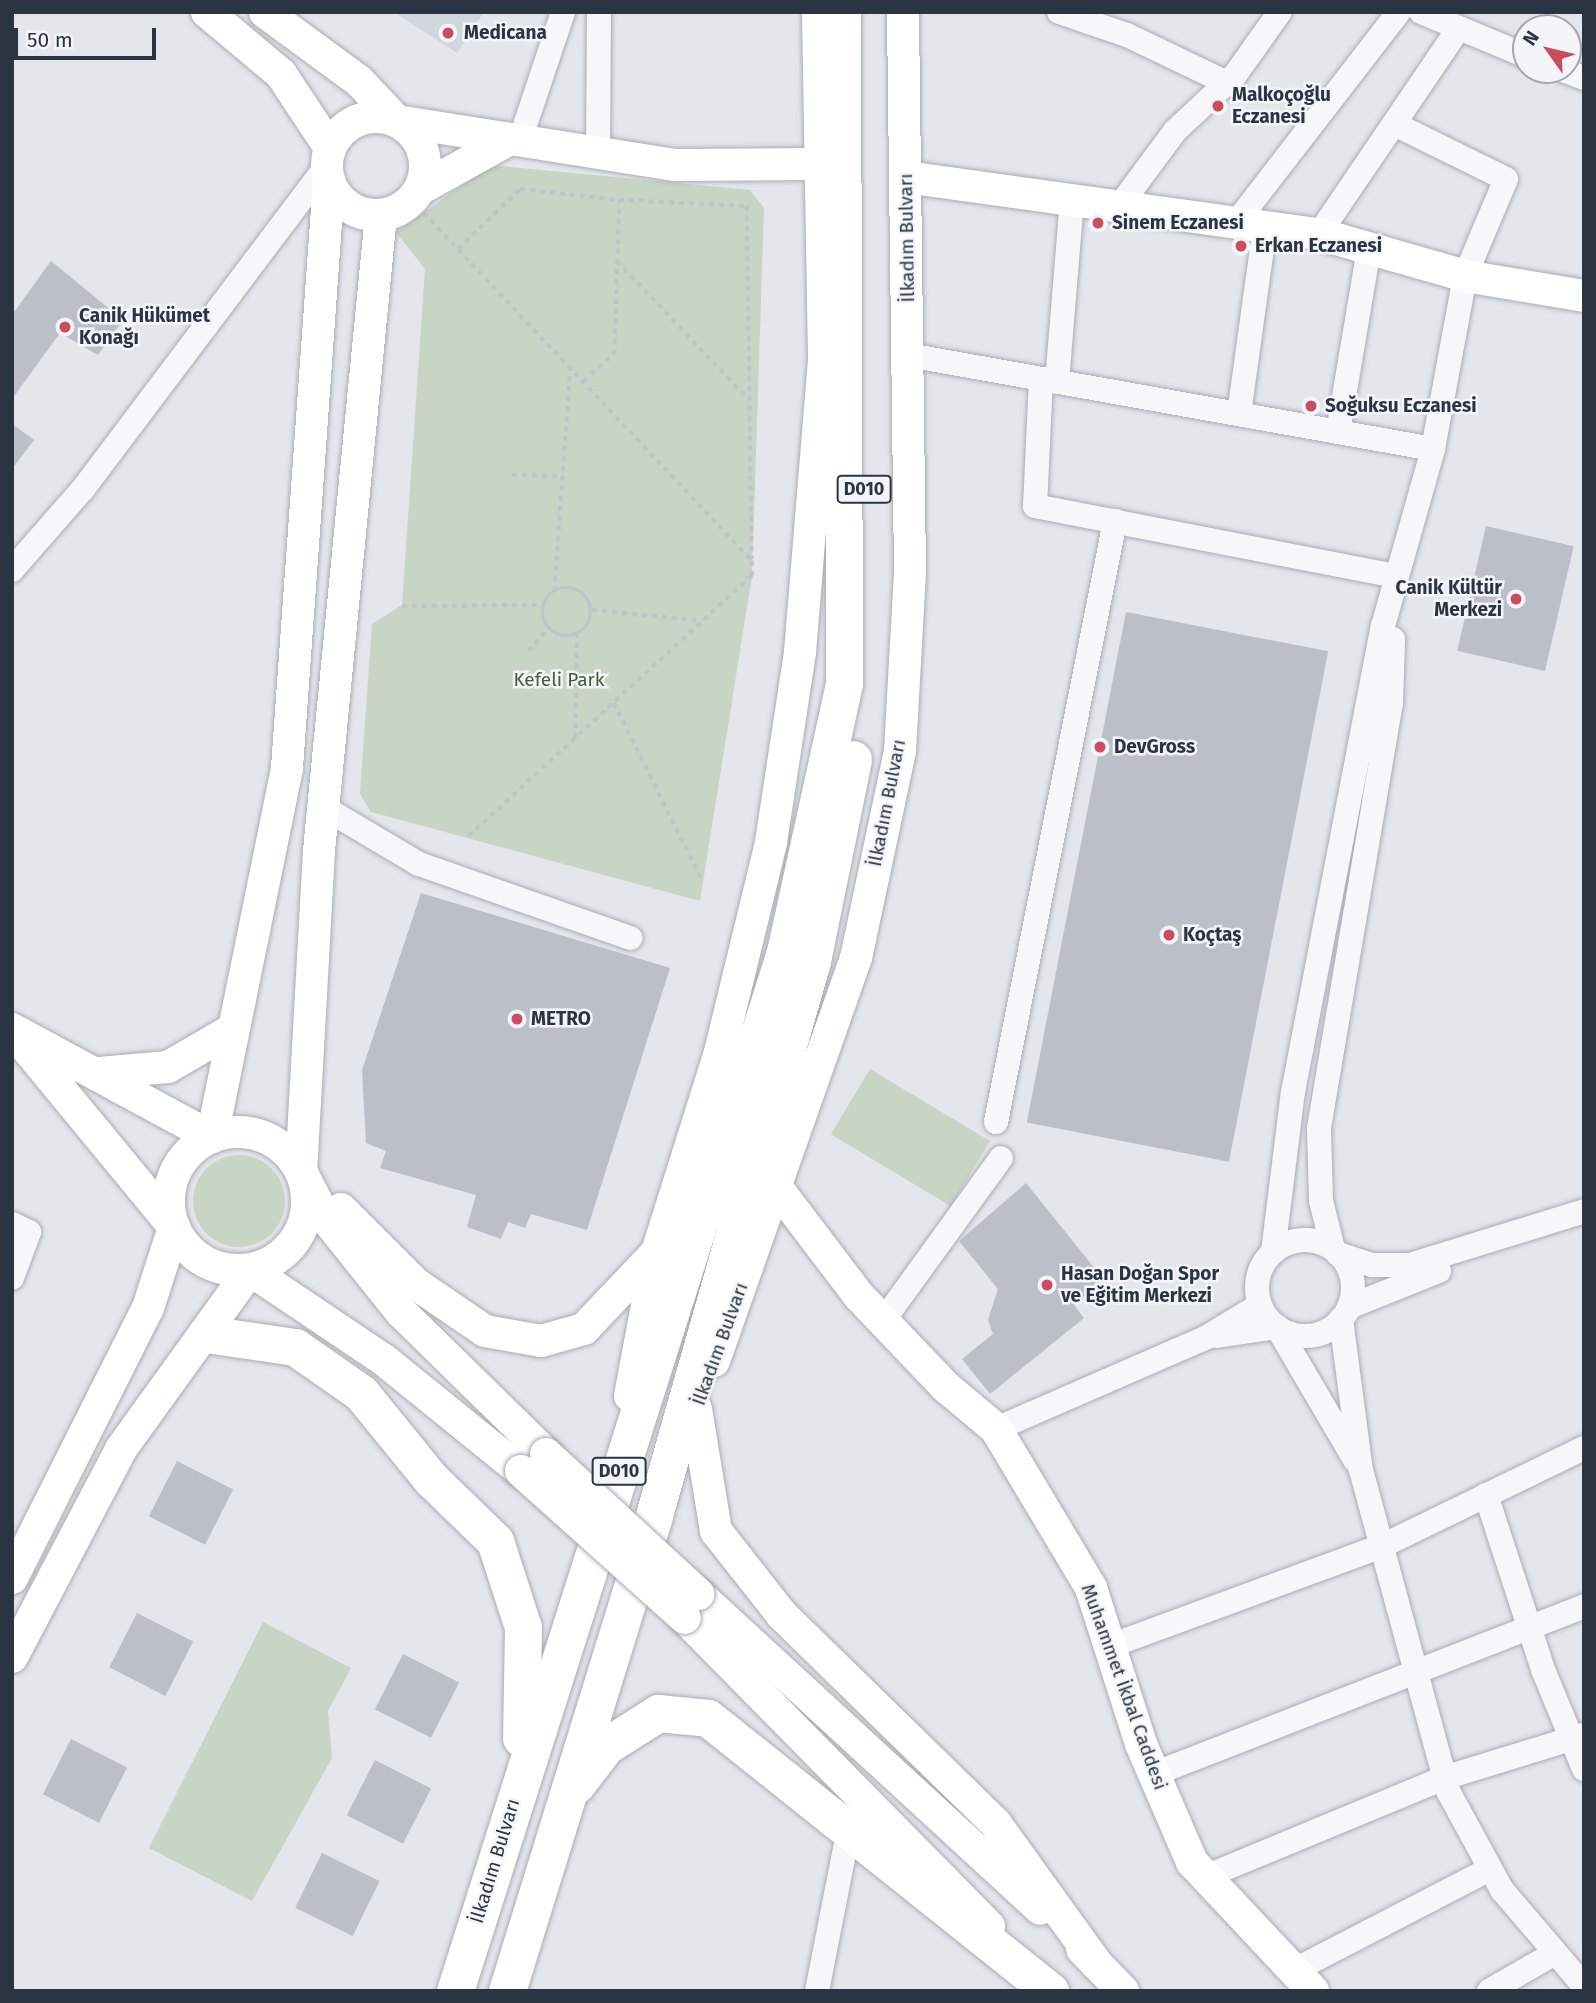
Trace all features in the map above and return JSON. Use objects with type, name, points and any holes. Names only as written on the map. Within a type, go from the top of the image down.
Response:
[{"type":"highway","name":"İlkadım Bulvarı","points":[[455,1991],[612,1492],[799,956],[844,684],[842,12]]},
{"type":"highway","name":"İlkadım Bulvarı","points":[[508,1991],[561,1806],[653,1516],[865,704],[862,12]]},
{"type":"highway","points":[[206,1334],[295,1347],[306,1354],[360,1393],[431,1479],[495,1541],[523,1627],[521,1775]]},
{"type":"highway","points":[[561,1806],[606,1746],[658,1713],[708,1718],[1051,1991]]},
{"type":"main road","points":[[207,12],[281,74],[349,207],[381,215],[422,201],[515,139]]},
{"type":"main road","points":[[265,12],[359,81],[423,150],[422,201]]},
{"type":"main road","name":"İlkadım Bulvarı","points":[[612,1492],[657,1252],[720,1052],[774,828],[800,652],[824,357],[818,12]]},
{"type":"main road","name":"İlkadım Bulvarı","points":[[653,1516],[696,1409],[856,958],[900,751],[910,572],[903,12]]},
{"type":"main road","points":[[212,1137],[230,1031],[287,768],[329,165],[358,120],[397,121],[676,165],[821,164]]},
{"type":"main road","points":[[906,177],[1121,204],[1319,234],[1465,276],[1584,296]]},
{"type":"main road","points":[[12,1657],[121,1449],[250,1270],[287,1250],[300,1233],[307,1191],[301,1171],[323,807],[381,215]]},
{"type":"main road","points":[[12,1030],[99,1073],[212,1137]]},
{"type":"main road","points":[[12,1030],[204,1262],[250,1270],[534,1462]]},
{"type":"main road","points":[[99,1073],[168,1067],[230,1031]]},
{"type":"main road","points":[[12,1578],[148,1308],[174,1227],[169,1206],[176,1175],[194,1149],[212,1137],[232,1132],[273,1141],[415,1284],[485,1331],[541,1341],[584,1329],[657,1252]]},
{"type":"main road","points":[[301,1171],[324,1216],[401,1312],[534,1462],[692,1606],[1097,1964],[1123,1991]]},
{"type":"main road","name":"Muhammet İkbal Caddesi","points":[[776,1188],[883,1321],[996,1429],[1091,1588],[1154,1774],[1205,1877],[1303,1981]]},
{"type":"main road","points":[[696,1409],[716,1531],[782,1615],[996,1824],[1097,1964]]},
{"type":"main road","points":[[692,1606],[1051,1991]]},
{"type":"street","points":[[515,139],[562,12]]},
{"type":"street","points":[[598,153],[599,12]]},
{"type":"street","points":[[1059,12],[1126,35],[1227,83]]},
{"type":"street","points":[[1239,414],[1250,225],[1399,12]]},
{"type":"street","points":[[1422,12],[1512,50]]},
{"type":"street","points":[[1121,204],[1175,131],[1227,83],[1275,13]]},
{"type":"street","points":[[1319,234],[1459,28]]},
{"type":"street","points":[[1361,1470],[1277,1327],[1260,1305],[1258,1277],[1273,1252],[1293,1092],[1395,576],[1433,449],[1465,276],[1506,179],[1394,124]]},
{"type":"street","points":[[12,570],[83,489],[329,165]]},
{"type":"street","points":[[1072,198],[1035,506],[1395,576]]},
{"type":"street","points":[[1338,432],[1369,248]]},
{"type":"street","points":[[908,355],[1433,449]]},
{"type":"street","points":[[996,1122],[1115,521]]},
{"type":"street","points":[[1395,576],[1391,704],[1318,1128],[1321,1201],[1335,1251],[1351,1275],[1345,1313],[1361,1470],[1419,1667],[1444,1778],[1490,1869],[1584,1986]]},
{"type":"street","points":[[323,807],[419,864],[630,937]]},
{"type":"street","points":[[883,1321],[1001,1158]]},
{"type":"street","points":[[1273,1252],[1302,1240],[1371,1265],[1410,1265],[1584,1211]]},
{"type":"street","points":[[12,1224],[29,1232],[12,1278]]},
{"type":"street","points":[[1205,1338],[1277,1327],[1304,1336],[1345,1313],[1486,1254],[1584,1227]]},
{"type":"street","points":[[996,1429],[1205,1338],[1260,1305]]},
{"type":"street","points":[[1110,1647],[1382,1546],[1584,1448]]},
{"type":"street","points":[[1486,1494],[1529,1627],[1577,1738],[1584,1769]]},
{"type":"street","points":[[1154,1774],[1419,1667],[1584,1606]]},
{"type":"street","points":[[1205,1877],[1444,1778],[1577,1738]]},
{"type":"street","points":[[817,1991],[849,1828]]},
{"type":"street","points":[[1303,1981],[1490,1869]]},
{"type":"street","points":[[1489,1991],[1555,1953]]},
{"type":"path","points":[[457,249],[520,189],[619,200],[747,206],[752,576],[467,838]]},
{"type":"path","points":[[583,381],[614,354],[619,200]]},
{"type":"path","points":[[422,201],[457,249],[752,561]]},
{"type":"path","points":[[617,261],[750,400]]},
{"type":"path","points":[[548,629],[544,605],[554,591],[570,368]]},
{"type":"path","points":[[512,475],[562,476]]},
{"type":"path","points":[[554,591],[579,591],[592,610],[702,621]]},
{"type":"path","points":[[402,606],[544,605]]},
{"type":"path","points":[[575,739],[577,635],[592,610]]},
{"type":"path","points":[[548,629],[577,635]]},
{"type":"path","points":[[528,651],[548,629]]},
{"type":"path","points":[[614,703],[704,881]]},
{"type":"shaded area","name":"Medicana","points":[[394,12],[484,12],[457,53]]},
{"type":"green space","name":"Kefeli Park","points":[[491,165],[750,190],[764,208],[752,576],[700,901],[371,812],[360,794],[372,624],[402,605],[425,269],[396,232]]},
{"type":"green space","points":[[870,1069],[990,1141],[951,1206],[831,1134]]},
{"type":"green space","points":[[239,1155],[256,1159],[271,1169],[281,1184],[285,1201],[281,1218],[271,1233],[256,1243],[239,1247],[222,1243],[207,1233],[197,1218],[193,1201],[197,1184],[207,1169],[222,1159]]},
{"type":"green space","points":[[263,1622],[351,1668],[328,1711],[332,1758],[252,1901],[149,1848]]},
{"type":"building","name":"Canik Hükümet Konağı","points":[[51,261],[123,320],[98,355],[60,333],[12,399],[12,315]]},
{"type":"building","points":[[12,424],[34,440],[12,469]]},
{"type":"building","name":"Canik Kültür Merkezi","points":[[1486,526],[1574,546],[1545,671],[1457,651]]},
{"type":"building","name":"Koçtaş","points":[[1126,612],[1328,651],[1229,1162],[1027,1122]]},
{"type":"building","name":"METRO","points":[[421,893],[670,968],[587,1230],[531,1214],[525,1228],[508,1222],[501,1239],[467,1227],[476,1195],[380,1168],[386,1151],[366,1143],[362,1070]]},
{"type":"building","name":"Hasan Doğan Spor ve Eğitim Merkezi","points":[[1026,1183],[1104,1280],[1074,1305],[1084,1318],[990,1394],[962,1359],[993,1334],[988,1320],[998,1289],[959,1241]]},
{"type":"building","points":[[177,1461],[233,1490],[205,1545],[149,1516]]},
{"type":"building","points":[[137,1613],[193,1642],[165,1696],[109,1667]]},
{"type":"building","points":[[403,1654],[459,1683],[431,1738],[375,1709]]},
{"type":"building","points":[[71,1739],[127,1768],[99,1823],[43,1794]]},
{"type":"building","points":[[375,1760],[431,1789],[403,1844],[347,1815]]},
{"type":"building","points":[[322,1853],[380,1881],[353,1936],[295,1908]]},
{"type":"place","name":"Medicana","points":[[448,33]]},
{"type":"place","name":"Malkoçoğlu Eczanesi","points":[[1218,106]]},
{"type":"place","name":"Sinem Eczanesi","points":[[1098,223]]},
{"type":"place","name":"Erkan Eczanesi","points":[[1241,246]]},
{"type":"place","name":"Canik Hükümet Konağı","points":[[65,327]]},
{"type":"place","name":"Soğuksu Eczanesi","points":[[1311,406]]},
{"type":"place","name":"Canik Kültür Merkezi","points":[[1516,599]]},
{"type":"place","name":"DevGross","points":[[1100,747]]},
{"type":"place","name":"Koçtaş","points":[[1169,935]]},
{"type":"place","name":"METRO","points":[[517,1019]]},
{"type":"place","name":"Hasan Doğan Spor ve Eğitim Merkezi","points":[[1047,1285]]}]
